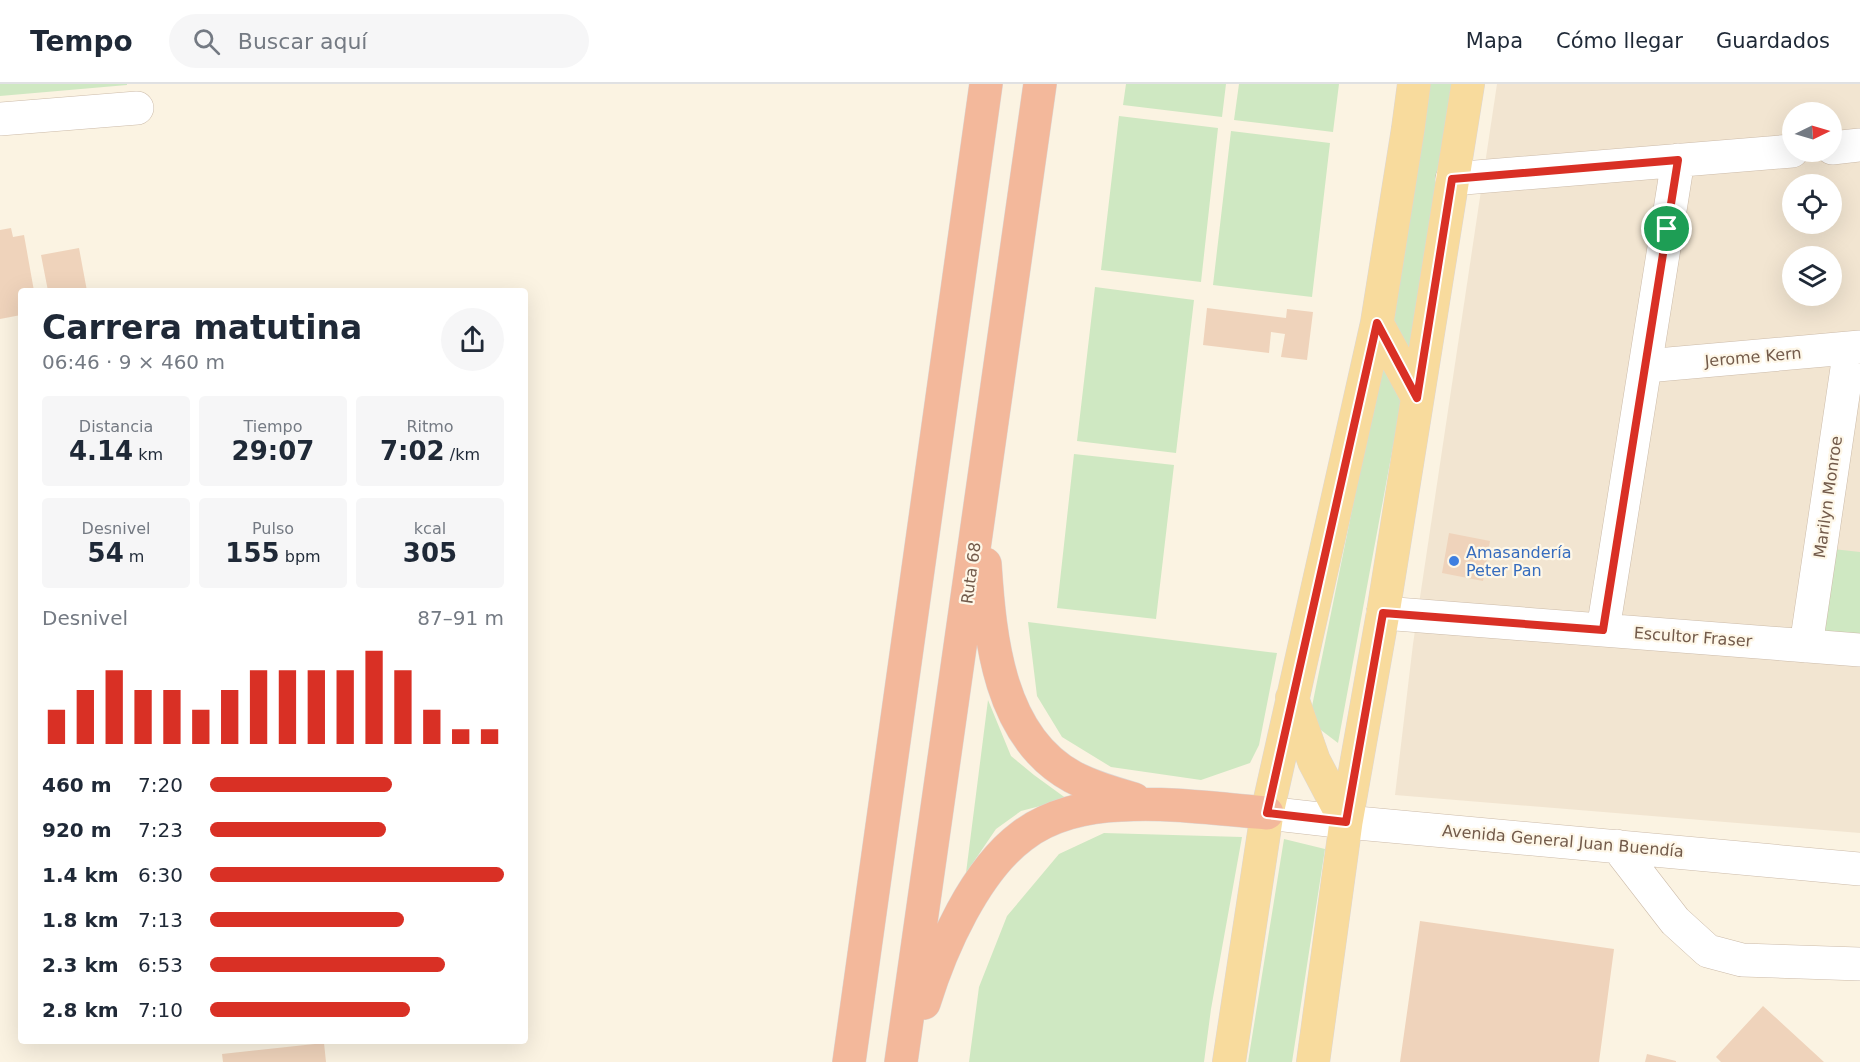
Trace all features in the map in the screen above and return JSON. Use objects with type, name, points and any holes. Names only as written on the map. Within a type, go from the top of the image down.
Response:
[{"type":"highway","points":[[849,1062],[986,84]]},
{"type":"highway","name":"Ruta 68","points":[[903,1062],[1040,84]]},
{"type":"highway","points":[[980,506],[987,594],[996,653],[1009,702],[1016,718],[1036,746],[1072,776],[1118,795],[1156,804]]},
{"type":"highway","points":[[903,1062],[932,976],[946,945],[973,894],[1004,852],[1023,834],[1059,816],[1102,807],[1156,804],[1267,813]]},
{"type":"main road","points":[[1229,1062],[1267,813],[1377,323],[1414,84]]},
{"type":"main road","points":[[1313,1062],[1346,822],[1383,613],[1468,84]]},
{"type":"main road","points":[[1377,323],[1417,398]]},
{"type":"main road","points":[[1292,698],[1314,761],[1346,822]]},
{"type":"street","points":[[0,119],[137,108]]},
{"type":"street","points":[[1842,147],[1860,146]]},
{"type":"street","points":[[1452,179],[1782,152]]},
{"type":"street","points":[[1603,630],[1678,160]]},
{"type":"street","name":"Jerome Kern","points":[[1646,366],[1855,348]]},
{"type":"street","name":"Marilyn Monroe","points":[[1806,646],[1855,348]]},
{"type":"street","name":"Escultor Fraser","points":[[1383,613],[1860,650]]},
{"type":"street","name":"Avenida General Juan Buendía","points":[[1267,813],[1860,868]]},
{"type":"street","points":[[1617,846],[1676,921],[1708,951],[1742,960],[1860,963]]},
{"type":"shaded area","points":[[1497,84],[1860,84],[1860,833],[1395,795],[1413,644]]},
{"type":"green space","points":[[0,84],[127,84],[127,85],[0,96]]},
{"type":"green space","points":[[1126,84],[1226,84],[1222,117],[1123,105]]},
{"type":"green space","points":[[1239,84],[1339,84],[1333,132],[1234,120]]},
{"type":"green space","points":[[1428,84],[1453,84],[1414,333],[1338,743],[1309,721],[1391,319]]},
{"type":"green space","points":[[1119,116],[1218,128],[1201,282],[1101,270]]},
{"type":"green space","points":[[1231,131],[1330,143],[1312,297],[1213,285]]},
{"type":"green space","points":[[1095,287],[1194,300],[1176,453],[1077,441]]},
{"type":"green space","points":[[1074,454],[1174,465],[1156,619],[1057,608]]},
{"type":"green space","points":[[1833,549],[1860,552],[1860,636],[1824,632]]},
{"type":"green space","points":[[1028,622],[1277,653],[1259,745],[1250,763],[1201,780],[1111,767],[1062,737],[1037,696]]},
{"type":"green space","points":[[988,700],[1011,756],[1067,799],[1021,811],[996,829],[966,873]]},
{"type":"green space","points":[[1104,833],[1242,837],[1211,1009],[1204,1062],[969,1062],[979,987],[1007,916],[1059,854]]},
{"type":"green space","points":[[1284,839],[1325,849],[1292,1062],[1248,1062]]},
{"type":"building","points":[[11,228],[13,237],[24,235],[33,288],[18,288],[18,316],[0,319],[0,230]]},
{"type":"building","points":[[79,248],[86,288],[47,288],[41,255]]},
{"type":"building","points":[[1207,308],[1286,318],[1287,309],[1313,312],[1307,360],[1281,357],[1285,334],[1271,332],[1269,353],[1203,345]]},
{"type":"building","points":[[1449,533],[1490,541],[1483,581],[1442,573]]},
{"type":"building","points":[[1420,921],[1614,949],[1599,1062],[1400,1062]]},
{"type":"building","points":[[1763,1006],[1824,1062],[1721,1062],[1716,1057]]},
{"type":"building","points":[[324,1044],[326,1062],[223,1062],[222,1054]]},
{"type":"building","points":[[1647,1054],[1676,1061],[1676,1062],[1645,1062]]},
{"type":"place","name":"Amasandería Peter Pan","points":[[1454,561]]},
{"type":"route","points":[[1678,160],[1667,229],[1603,630],[1383,613],[1346,822],[1267,813],[1377,323],[1417,398],[1452,179],[1678,160]]}]
